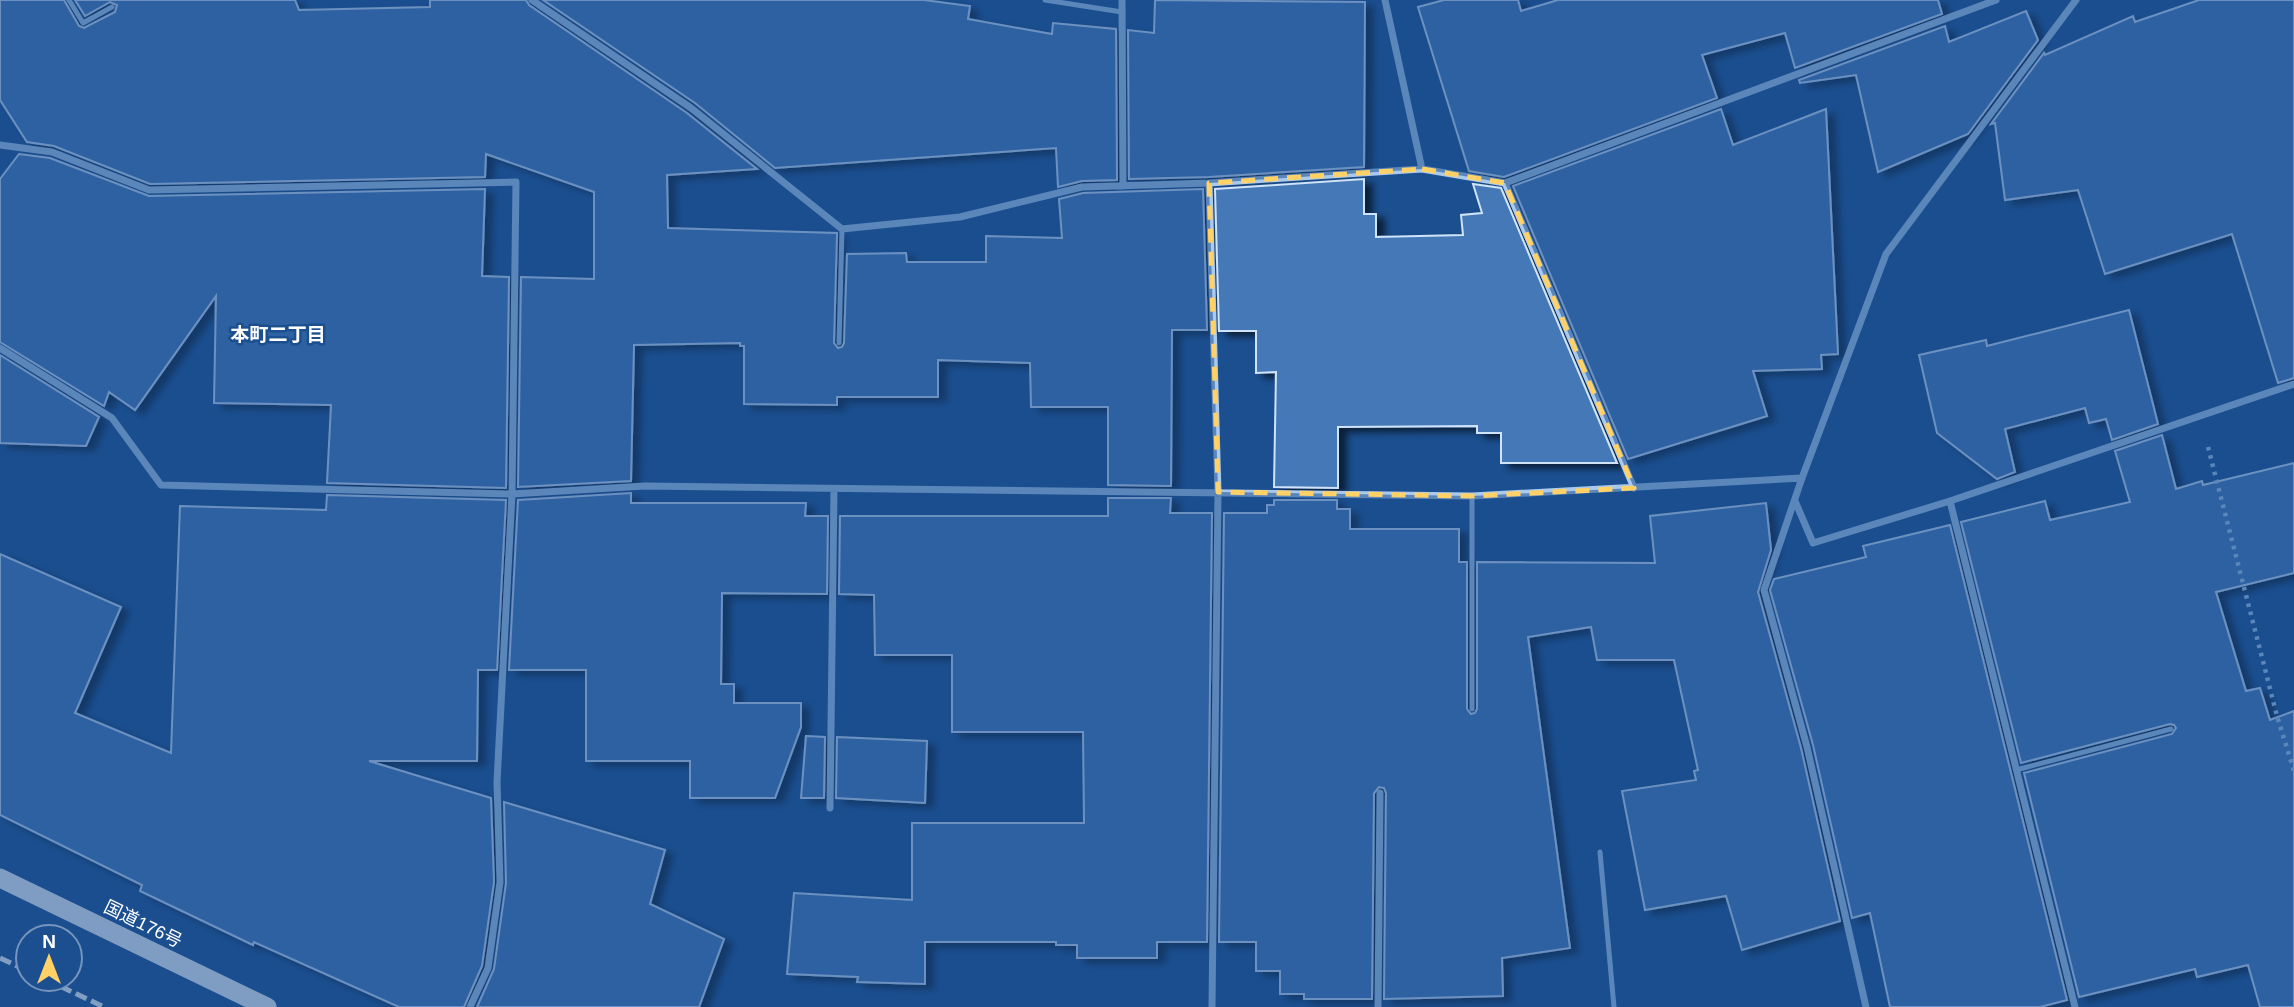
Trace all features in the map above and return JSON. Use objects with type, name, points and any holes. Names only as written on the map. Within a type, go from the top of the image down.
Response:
[{"type":"highway","name":"国道176号","points":[[0,878],[267,1007]]},
{"type":"street","points":[[532,0],[691,108],[842,229],[960,217],[1082,187],[1209,183],[1422,169],[1504,183],[1996,0]]},
{"type":"street","points":[[1122,0],[1123,186]]},
{"type":"street","points":[[1385,0],[1422,169]]},
{"type":"street","points":[[1866,1007],[1807,747],[1765,590],[1794,500],[1886,254],[2076,0]]},
{"type":"street","points":[[0,145],[52,152],[149,190],[516,181],[512,494],[497,782],[500,882],[488,968],[470,1007]]},
{"type":"street","points":[[1209,183],[1217,492],[1212,1007]]},
{"type":"street","points":[[1504,183],[1634,488]]},
{"type":"street","points":[[0,348],[112,418],[161,485],[512,494],[645,486],[1472,496],[1802,478]]},
{"type":"street","points":[[1794,500],[1813,543],[1950,501],[2294,384]]},
{"type":"street","points":[[830,808],[834,489]]},
{"type":"street","points":[[1950,501],[2075,1007]]},
{"type":"street","points":[[1378,1007],[1380,793]]},
{"type":"lane","points":[[69,0],[83,23],[112,7]]},
{"type":"lane","points":[[1045,0],[1122,12]]},
{"type":"lane","points":[[839,343],[842,229]]},
{"type":"lane","points":[[1472,496],[1472,709]]},
{"type":"lane","points":[[2016,770],[2171,729]]},
{"type":"lane","points":[[1600,852],[1615,1007]]},
{"type":"path","points":[[2200,416],[2277,716],[2294,771]]},
{"type":"highlighted area","points":[[1422,169],[1505,183],[1634,488],[1472,496],[1218,492],[1209,183]]},
{"type":"building","points":[[0,0],[64,0],[79,26],[84,28],[115,12],[117,5],[110,2],[85,16],[75,0],[295,0],[299,10],[430,7],[430,0],[526,0],[529,5],[687,113],[757,169],[667,175],[668,228],[837,233],[834,343],[838,348],[844,343],[847,254],[906,253],[907,262],[986,262],[986,236],[1062,238],[1059,199],[1083,193],[1203,189],[1207,330],[1172,330],[1171,486],[1108,485],[1108,407],[1031,407],[1030,363],[938,360],[938,397],[837,397],[837,405],[744,404],[744,346],[740,346],[740,343],[634,345],[631,481],[518,487],[521,277],[594,279],[594,192],[486,154],[485,177],[150,184],[54,146],[27,142],[0,100]]},
{"type":"building","points":[[543,0],[924,0],[970,6],[968,19],[1052,34],[1053,23],[1116,29],[1117,180],[1082,181],[1058,187],[1056,148],[775,168],[695,103]]},
{"type":"building","points":[[1155,0],[1365,2],[1364,167],[1129,179],[1128,30],[1154,33]]},
{"type":"building","points":[[1444,0],[1518,0],[1521,11],[1558,0],[1938,0],[1942,14],[1795,68],[1785,33],[1702,55],[1717,98],[1504,177],[1469,171],[1418,7]]},
{"type":"building","points":[[2199,0],[2294,0],[2294,378],[2278,383],[2232,234],[2105,274],[2078,190],[2005,200],[1995,123],[1991,124],[2044,53],[2045,55],[2133,16],[2135,22]]},
{"type":"building","points":[[2026,11],[2038,40],[1968,134],[1878,172],[1856,75],[1800,83],[1799,80],[1945,26],[1949,42]]},
{"type":"building","points":[[1721,109],[1733,145],[1826,109],[1838,354],[1821,355],[1822,369],[1753,371],[1767,416],[1628,459],[1513,186]]},
{"type":"building","points":[[19,154],[50,158],[149,196],[485,189],[482,276],[509,277],[506,488],[327,483],[331,405],[214,403],[216,296],[135,410],[109,392],[104,406],[0,342],[0,179]]},
{"type":"building","points":[[1364,179],[1364,214],[1376,214],[1376,237],[1463,235],[1461,215],[1482,213],[1473,184],[1501,188],[1617,463],[1501,463],[1501,433],[1477,433],[1477,426],[1338,427],[1338,488],[1274,487],[1276,372],[1256,373],[1256,331],[1219,331],[1215,189]]},
{"type":"building","points":[[2129,310],[2158,424],[2112,440],[2106,419],[2089,423],[2085,408],[2005,429],[2015,472],[1997,479],[1937,433],[1919,355],[1986,340],[1987,346]]},
{"type":"building","points":[[0,355],[99,417],[86,446],[0,443]]},
{"type":"building","points":[[2162,435],[2176,489],[2202,481],[2203,485],[2294,463],[2294,573],[2216,592],[2246,691],[2260,688],[2270,720],[2294,711],[2294,1007],[2260,1007],[2248,965],[2197,977],[2195,969],[2079,997],[2024,773],[2172,734],[2176,728],[2170,724],[2021,763],[1961,522],[2045,501],[2050,520],[2130,502],[2115,451]]},
{"type":"building","points":[[631,493],[631,503],[806,503],[805,516],[828,516],[827,594],[722,593],[721,684],[734,684],[734,703],[801,703],[801,727],[775,798],[690,798],[690,761],[586,761],[586,670],[509,670],[518,500]]},
{"type":"building","points":[[327,495],[506,500],[497,670],[478,670],[477,761],[369,761],[491,798],[494,882],[482,966],[464,1007],[399,1007],[254,942],[253,945],[140,891],[142,885],[0,815],[0,554],[121,607],[75,713],[171,753],[180,506],[326,510]]},
{"type":"building","points":[[1108,498],[1171,498],[1170,513],[1212,513],[1207,942],[1157,942],[1157,958],[1077,958],[1077,945],[1056,945],[1056,942],[925,942],[925,984],[857,982],[858,977],[787,974],[794,893],[912,900],[912,823],[1084,823],[1083,732],[952,732],[952,655],[875,655],[874,595],[839,594],[840,516],[1108,516]]},
{"type":"building","points":[[1274,500],[1337,500],[1337,509],[1350,509],[1350,529],[1459,529],[1459,562],[1467,562],[1467,709],[1471,714],[1477,709],[1477,562],[1655,563],[1650,516],[1766,503],[1771,550],[1758,592],[1801,748],[1840,921],[1742,950],[1726,896],[1645,910],[1622,791],[1696,780],[1694,771],[1698,770],[1674,660],[1597,660],[1591,627],[1528,637],[1570,948],[1502,958],[1503,996],[1384,999],[1386,793],[1384,788],[1379,787],[1374,793],[1372,999],[1304,999],[1304,994],[1280,994],[1280,971],[1256,971],[1256,942],[1219,942],[1224,513],[1267,513],[1267,505],[1274,505]]},
{"type":"building","points":[[1950,525],[2067,1000],[2040,1007],[1890,1007],[1870,913],[1852,918],[1813,745],[1770,590],[1774,579],[1866,557],[1863,546]]},
{"type":"building","points":[[806,736],[825,737],[824,798],[801,798]]},
{"type":"building","points":[[837,737],[927,741],[925,803],[836,798]]},
{"type":"building","points":[[504,802],[665,850],[650,904],[724,939],[699,1007],[477,1007],[494,969],[506,883]]},
{"type":"railway","points":[[0,958],[14,964]]},
{"type":"railway","points":[[74,993],[104,1007]]},
{"type":"district","name":"本町二丁目","points":[[278,334]]}]
